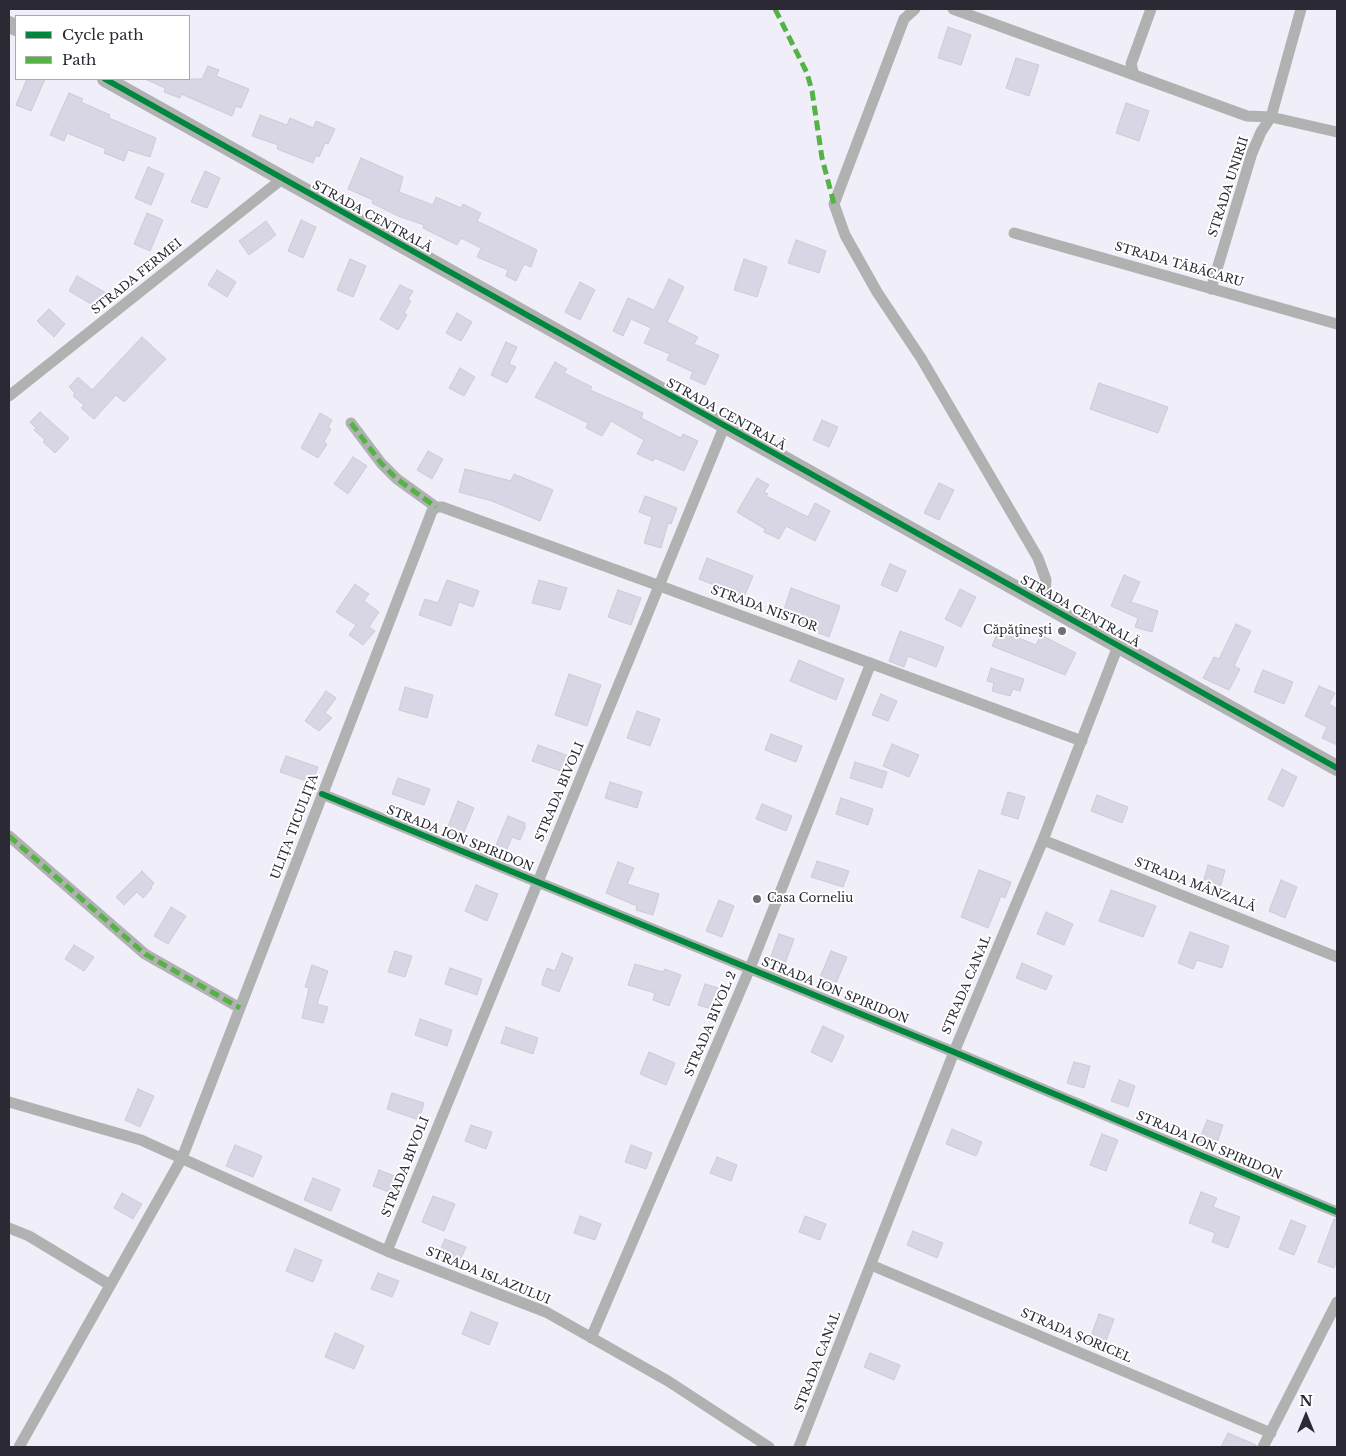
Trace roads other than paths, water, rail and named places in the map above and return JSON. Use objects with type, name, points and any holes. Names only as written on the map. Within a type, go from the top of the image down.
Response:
[{"type":"main road","name":"STRADA CENTRALĂ","points":[[107,80],[724,427],[1337,768]]},
{"type":"street","points":[[915,9],[904,20],[834,204],[844,235],[930,373],[1038,558],[1046,580],[1044,605]]},
{"type":"street","points":[[953,9],[1247,116],[1271,117],[1337,132]]},
{"type":"street","points":[[1134,75],[1131,64],[1151,9]]},
{"type":"street","name":"STRADA UNIRII","points":[[1211,289],[1252,153],[1261,132],[1271,117],[1301,9]]},
{"type":"street","name":"STRADA FERMEI","points":[[9,396],[282,179]]},
{"type":"street","name":"STRADA TĂBĂCARU","points":[[1014,233],[1337,324]]},
{"type":"street","points":[[351,423],[392,474],[436,507]]},
{"type":"street","name":"STRADA BIVOLI","points":[[387,1251],[724,427]]},
{"type":"street","name":"STRADA NISTOR","points":[[436,507],[442,507],[1082,741]]},
{"type":"street","name":"ULIȚA TICULIȚA","points":[[19,1447],[182,1158],[432,511],[436,507]]},
{"type":"street","name":"STRADA CANAL","points":[[799,1447],[954,1052],[1043,840],[1118,646]]},
{"type":"street","name":"STRADA BIVOL 2","points":[[591,1338],[750,968],[871,663]]},
{"type":"street","name":"STRADA ION SPIRIDON","points":[[322,794],[954,1052],[1337,1212]]},
{"type":"street","points":[[9,836],[144,954],[240,1008]]},
{"type":"street","name":"STRADA MÂNZALĂ","points":[[1043,840],[1337,957]]},
{"type":"street","name":"STRADA ISLAZULUI","points":[[9,1102],[141,1140],[387,1251],[546,1312],[668,1381],[769,1447]]},
{"type":"street","points":[[9,1228],[29,1236],[110,1285]]},
{"type":"street","name":"STRADA ȘORICEL","points":[[871,1265],[1271,1433]]},
{"type":"street","points":[[1263,1447],[1337,1302]]},
{"type":"place","name":"Căpăţîneşti","points":[[1062,631]]},
{"type":"place","name":"Casa Corneliu","points":[[757,899]]}]
